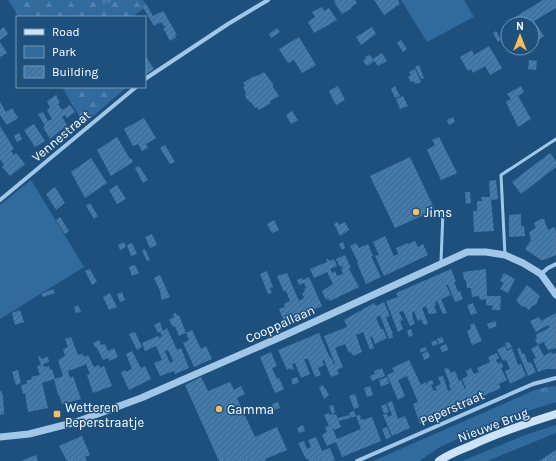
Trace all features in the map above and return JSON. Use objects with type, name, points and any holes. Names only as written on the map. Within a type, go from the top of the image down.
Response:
[{"type":"main road","name":"Nieuwe Brug","points":[[439,461],[446,456],[481,441],[556,414]]},
{"type":"street","points":[[146,78],[228,24],[268,0]]},
{"type":"street","name":"Vennestraat","points":[[0,200],[135,88]]},
{"type":"street","name":"Cooppallaan","points":[[0,437],[29,434],[76,422],[142,398],[283,336],[467,252],[486,252],[505,255],[523,262],[541,274],[556,294]]},
{"type":"street","points":[[541,274],[556,264]]},
{"type":"street","name":"Peperstraat","points":[[357,461],[533,384],[556,378]]},
{"type":"lane","points":[[505,255],[501,175],[556,139]]},
{"type":"lane","points":[[441,264],[443,211]]},
{"type":"green space","points":[[8,0],[143,0],[147,6],[133,16],[18,16]]},
{"type":"green space","points":[[401,0],[464,0],[474,17],[427,42]]},
{"type":"green space","points":[[63,88],[126,88],[84,124]]},
{"type":"green space","points":[[31,180],[84,267],[0,319],[0,205]]},
{"type":"green space","points":[[554,386],[556,387],[556,402],[518,414],[477,430],[440,447],[419,461],[373,461],[535,390]]},
{"type":"green space","points":[[556,425],[556,433],[487,461],[462,461],[525,435]]},
{"type":"building","points":[[101,0],[111,0],[111,2],[104,5]]},
{"type":"building","points":[[334,0],[355,0],[357,3],[342,14]]},
{"type":"building","points":[[374,0],[398,0],[400,4],[384,15]]},
{"type":"building","points":[[543,0],[556,0],[556,8],[540,17],[540,16],[517,16]]},
{"type":"building","points":[[146,4],[153,16],[163,11],[164,12],[177,35],[175,36],[176,37],[170,41],[163,28],[166,27],[161,22],[154,26],[142,6]]},
{"type":"building","points":[[322,7],[324,11],[329,8],[337,20],[314,33],[308,22],[315,17],[312,12]]},
{"type":"building","points":[[4,27],[8,34],[0,40],[0,30]]},
{"type":"building","points":[[372,27],[376,34],[361,45],[356,37]]},
{"type":"building","points":[[277,28],[280,32],[271,38],[269,34]]},
{"type":"building","points":[[540,30],[544,36],[540,39]]},
{"type":"building","points":[[496,31],[500,41],[498,42],[493,33]]},
{"type":"building","points":[[299,37],[316,65],[302,73],[294,60],[288,63],[279,49]]},
{"type":"building","points":[[401,40],[407,49],[403,52],[397,43]]},
{"type":"building","points":[[0,42],[7,53],[0,57]]},
{"type":"building","points":[[489,46],[502,68],[490,75],[485,66],[473,73],[471,69],[468,71],[460,57],[472,50],[474,55]]},
{"type":"building","points":[[382,53],[387,61],[378,66],[373,59]]},
{"type":"building","points":[[370,55],[374,61],[367,66],[363,61],[366,59],[365,57]]},
{"type":"building","points":[[146,57],[154,69],[146,74]]},
{"type":"building","points":[[529,60],[537,61],[536,70],[528,69]]},
{"type":"building","points":[[419,65],[424,78],[421,79],[415,67]]},
{"type":"building","points":[[415,69],[421,82],[415,84],[414,81],[411,82],[408,77],[411,75],[409,72]]},
{"type":"building","points":[[264,72],[273,84],[273,87],[279,96],[259,110],[257,107],[255,108],[246,98],[246,93],[243,87],[245,86],[243,83]]},
{"type":"building","points":[[338,86],[345,100],[336,105],[329,91]]},
{"type":"building","points":[[395,86],[400,96],[395,98],[391,89]]},
{"type":"building","points":[[521,86],[524,92],[518,96],[531,119],[518,127],[506,102],[511,99],[507,94]]},
{"type":"building","points":[[56,95],[60,103],[58,104],[62,110],[70,105],[75,112],[67,118],[65,115],[62,117],[67,125],[50,139],[38,114],[43,112],[48,121],[52,119],[47,110],[50,108],[47,101]]},
{"type":"building","points":[[403,96],[408,106],[400,109],[396,99]]},
{"type":"building","points":[[0,102],[6,112],[12,108],[18,118],[7,125],[0,115]]},
{"type":"building","points":[[292,111],[298,120],[291,124],[286,115]]},
{"type":"building","points":[[453,117],[455,122],[449,125],[447,120]]},
{"type":"building","points":[[144,118],[156,138],[146,144],[148,148],[142,151],[138,144],[133,146],[124,129]]},
{"type":"building","points":[[34,124],[45,141],[35,147],[24,130]]},
{"type":"building","points":[[0,126],[14,149],[11,151],[14,155],[16,153],[25,164],[10,176],[2,167],[4,165],[0,159]]},
{"type":"building","points":[[19,133],[22,139],[17,142],[14,136]]},
{"type":"building","points":[[117,137],[133,162],[111,176],[97,150]]},
{"type":"building","points":[[439,137],[457,173],[441,180],[427,150],[435,145],[432,140]]},
{"type":"building","points":[[165,145],[175,162],[170,164],[160,148]]},
{"type":"building","points":[[550,153],[556,161],[556,167],[521,194],[512,182]]},
{"type":"building","points":[[410,157],[435,210],[395,228],[370,176]]},
{"type":"building","points":[[91,158],[107,183],[85,198],[71,172]]},
{"type":"building","points":[[139,166],[148,180],[143,183],[135,168]]},
{"type":"building","points":[[496,180],[498,199],[491,200],[494,231],[474,232],[473,211],[477,211],[477,202],[482,201],[481,197],[490,197],[489,181]]},
{"type":"building","points":[[117,185],[126,199],[117,204],[109,190]]},
{"type":"building","points":[[55,187],[65,203],[56,210],[46,194]]},
{"type":"building","points":[[465,192],[470,192],[471,203],[466,204]]},
{"type":"building","points":[[90,203],[98,216],[94,219],[86,206]]},
{"type":"building","points":[[521,214],[521,226],[524,226],[525,236],[509,237],[509,215]]},
{"type":"building","points":[[60,217],[69,231],[65,234],[56,220]]},
{"type":"building","points":[[544,219],[548,230],[554,227],[556,231],[556,255],[544,260],[541,260],[525,249],[531,240],[529,232],[536,228],[534,223]]},
{"type":"building","points":[[274,220],[279,230],[272,233],[267,224]]},
{"type":"building","points":[[338,222],[339,225],[345,222],[349,230],[340,236],[334,224]]},
{"type":"building","points":[[152,234],[157,245],[150,248],[145,237]]},
{"type":"building","points":[[385,236],[394,256],[398,254],[396,248],[415,241],[418,247],[423,244],[428,255],[384,276],[375,256],[379,255],[373,242]]},
{"type":"building","points":[[124,242],[126,247],[120,250],[118,245]]},
{"type":"building","points":[[343,242],[345,248],[342,250],[339,244]]},
{"type":"building","points":[[132,243],[137,254],[131,256],[127,245]]},
{"type":"building","points":[[356,243],[359,248],[368,244],[373,256],[371,256],[381,277],[366,284],[350,246]]},
{"type":"building","points":[[145,249],[150,260],[147,261],[142,251]]},
{"type":"building","points":[[345,255],[351,268],[349,269],[359,287],[330,301],[328,298],[326,300],[322,291],[333,284],[327,272],[314,278],[310,269],[327,262],[326,259],[330,261],[334,259],[337,266],[330,269],[332,273],[335,271],[337,276],[343,274],[341,269],[343,268],[342,266],[340,267],[336,259]]},
{"type":"building","points":[[135,265],[139,273],[132,276],[129,267]]},
{"type":"building","points":[[90,269],[97,282],[92,285],[85,271]]},
{"type":"building","points":[[451,269],[458,292],[460,291],[463,299],[455,302],[448,285],[446,285],[451,295],[441,299],[447,313],[443,314],[437,301],[435,302],[436,305],[434,306],[437,313],[429,314],[426,306],[422,308],[428,324],[424,325],[421,319],[418,321],[414,311],[412,312],[412,316],[415,324],[410,326],[403,311],[399,312],[403,320],[400,321],[403,329],[398,332],[386,301],[398,297],[396,293]]},
{"type":"building","points":[[486,269],[487,296],[501,296],[500,310],[492,310],[493,306],[486,305],[486,299],[480,300],[479,296],[472,297],[471,288],[467,288],[466,280],[464,280],[463,272]]},
{"type":"building","points":[[267,271],[273,287],[270,288],[272,293],[268,294],[260,274]]},
{"type":"building","points":[[287,273],[299,301],[304,298],[302,293],[305,292],[304,289],[306,288],[304,283],[299,285],[297,280],[302,278],[303,280],[309,277],[322,306],[285,323],[279,309],[285,307],[284,304],[290,301],[277,276]]},
{"type":"building","points":[[504,273],[515,279],[508,293],[500,289],[504,283],[500,281]]},
{"type":"building","points":[[160,275],[170,297],[162,300],[161,293],[154,278]]},
{"type":"building","points":[[527,285],[540,296],[537,301],[538,302],[529,310],[524,306],[523,307],[516,300]]},
{"type":"building","points":[[53,289],[55,293],[43,297],[41,294]]},
{"type":"building","points":[[122,292],[125,300],[120,302],[117,294]]},
{"type":"building","points":[[110,293],[117,307],[109,310],[103,297]]},
{"type":"building","points":[[384,302],[390,316],[386,317],[393,337],[389,339],[380,315],[376,318],[387,338],[375,344],[372,336],[370,337],[374,348],[370,350],[363,332],[356,335],[362,352],[353,356],[351,352],[349,353],[345,344],[335,348],[343,367],[337,370],[339,374],[331,377],[324,360],[322,361],[324,365],[318,368],[321,375],[315,377],[308,359],[304,359],[310,374],[301,378],[295,363],[292,364],[294,369],[291,370],[290,368],[287,370],[278,350],[319,333],[334,365],[335,364],[324,336],[347,327],[344,320],[374,303],[376,306]]},
{"type":"building","points":[[473,303],[477,313],[471,315],[467,305]]},
{"type":"building","points":[[78,305],[81,312],[76,313],[74,307]]},
{"type":"building","points":[[20,310],[24,322],[15,325],[12,313]]},
{"type":"building","points":[[176,313],[177,316],[179,315],[186,333],[179,336],[175,326],[173,327],[169,320],[174,317],[173,314]]},
{"type":"building","points":[[556,313],[556,348],[548,350],[544,343],[545,341],[538,345],[535,339],[537,338],[536,335],[550,327],[548,325],[536,332],[530,321],[539,317],[541,321]]},
{"type":"building","points":[[495,321],[497,326],[489,329],[487,324]]},
{"type":"building","points":[[160,322],[163,331],[167,328],[177,350],[181,348],[189,368],[175,374],[174,371],[160,376],[154,363],[162,360],[156,346],[145,351],[142,343],[158,336],[159,338],[162,336],[160,332],[158,333],[154,325]],"holes":[[[168,350],[173,361],[170,363],[165,351]]]},
{"type":"building","points":[[474,323],[482,341],[472,345],[467,331],[471,329],[470,325]]},
{"type":"building","points":[[411,329],[413,335],[409,337],[407,331]]},
{"type":"building","points":[[192,330],[201,349],[206,346],[212,359],[194,367],[183,343],[189,340],[186,333]]},
{"type":"building","points":[[135,332],[142,347],[137,350],[129,334]]},
{"type":"building","points":[[71,337],[78,355],[83,354],[84,357],[88,355],[94,367],[99,365],[100,368],[104,366],[112,386],[93,393],[87,375],[90,374],[86,364],[68,371],[70,378],[73,376],[81,399],[62,404],[54,379],[42,383],[48,408],[28,412],[25,393],[23,394],[21,385],[27,384],[26,381],[32,379],[31,377],[40,375],[37,366],[41,365],[38,357],[40,356],[41,359],[48,357],[49,362],[43,364],[44,367],[49,366],[50,370],[52,369],[55,379],[63,376],[58,360],[65,356],[63,349],[68,347],[65,339]]},
{"type":"building","points":[[442,337],[444,342],[439,344],[437,339]]},
{"type":"building","points":[[99,340],[101,345],[105,344],[108,351],[114,348],[118,357],[109,361],[108,358],[103,360],[93,343]]},
{"type":"building","points":[[436,340],[438,344],[433,346],[431,342]]},
{"type":"building","points":[[509,342],[512,347],[507,349],[505,343]]},
{"type":"building","points":[[446,344],[448,350],[442,352],[440,347]]},
{"type":"building","points":[[538,345],[544,356],[551,352],[552,354],[556,353],[556,369],[546,369],[538,372],[533,359],[536,358],[531,349]]},
{"type":"building","points":[[505,346],[507,351],[512,348],[518,365],[521,364],[526,376],[510,384],[505,371],[510,369],[506,360],[503,361],[497,350]]},
{"type":"building","points":[[426,347],[427,350],[421,353],[420,349]]},
{"type":"building","points":[[520,348],[528,363],[531,362],[536,372],[528,376],[517,349]]},
{"type":"building","points":[[132,351],[141,368],[145,366],[151,379],[129,390],[121,373],[125,370],[126,372],[132,369],[126,354]]},
{"type":"building","points":[[428,351],[430,357],[424,360],[422,354]]},
{"type":"building","points":[[271,352],[277,366],[272,368],[284,389],[275,393],[260,357]]},
{"type":"building","points":[[497,353],[499,358],[496,360],[498,364],[501,362],[503,367],[501,368],[507,380],[499,384],[501,388],[420,424],[413,404],[418,402],[407,376],[398,380],[405,396],[398,400],[387,375],[394,372],[392,368],[409,360],[421,385],[426,382],[428,387],[427,382],[432,380],[434,384],[431,385],[434,391],[437,390],[435,387],[441,384],[438,377],[443,376],[448,391],[451,390],[444,369],[448,368],[451,373],[455,371],[459,381],[461,380],[465,389],[466,388],[462,379],[468,376],[466,371],[471,368],[474,374],[479,372],[477,368],[490,362],[488,357]]},
{"type":"building","points":[[382,368],[385,376],[372,381],[370,376],[375,374],[374,371]]},
{"type":"building","points":[[18,370],[21,383],[16,385],[12,372]]},
{"type":"building","name":"Gamma","points":[[201,377],[208,391],[230,382],[234,390],[241,386],[245,394],[237,398],[255,437],[277,427],[287,450],[265,459],[266,461],[219,461],[185,385]]},
{"type":"building","points":[[297,377],[299,382],[293,385],[291,379]]},
{"type":"building","points":[[387,377],[389,383],[381,387],[379,380]]},
{"type":"building","points":[[323,385],[329,395],[324,399],[319,387]]},
{"type":"building","points":[[370,386],[373,395],[367,397],[364,388]]},
{"type":"building","points":[[547,387],[548,392],[541,393],[540,389]]},
{"type":"building","points":[[0,391],[3,396],[4,414],[0,415]]},
{"type":"building","points":[[355,394],[359,407],[354,409],[349,396]]},
{"type":"building","points":[[392,401],[398,419],[405,416],[410,428],[392,436],[383,415],[387,414],[388,417],[392,415],[387,403]]},
{"type":"building","points":[[278,402],[280,408],[274,410],[272,404]]},
{"type":"building","points":[[386,404],[389,412],[384,414],[381,406]]},
{"type":"building","points":[[333,405],[335,412],[332,414],[329,406]]},
{"type":"building","points":[[354,411],[356,416],[351,418],[349,413]]},
{"type":"building","points":[[329,413],[329,415],[336,414],[341,427],[334,430],[331,425],[337,439],[361,429],[356,416],[360,415],[361,420],[372,417],[381,441],[342,457],[336,442],[327,446],[322,435],[327,432],[325,427],[329,426],[324,415]]},
{"type":"building","points":[[349,415],[350,418],[339,421],[338,418]]},
{"type":"building","points":[[303,425],[305,431],[299,433],[297,428]]},
{"type":"building","points":[[387,427],[391,437],[386,439],[382,429]]},
{"type":"building","points":[[82,436],[90,455],[85,457],[87,461],[67,461],[59,446]]},
{"type":"building","points":[[316,437],[322,451],[330,448],[335,460],[309,461],[306,459],[298,443],[304,441],[307,449],[311,447],[308,440]]},
{"type":"building","points":[[556,450],[556,461],[539,461]]},
{"type":"building","points":[[36,455],[38,461],[21,461]]},
{"type":"place","name":"Jims","points":[[416,212]]},
{"type":"place","name":"Gamma","points":[[219,409]]},
{"type":"place","name":"Wetteren Peperstraatje","points":[[57,414]]}]
